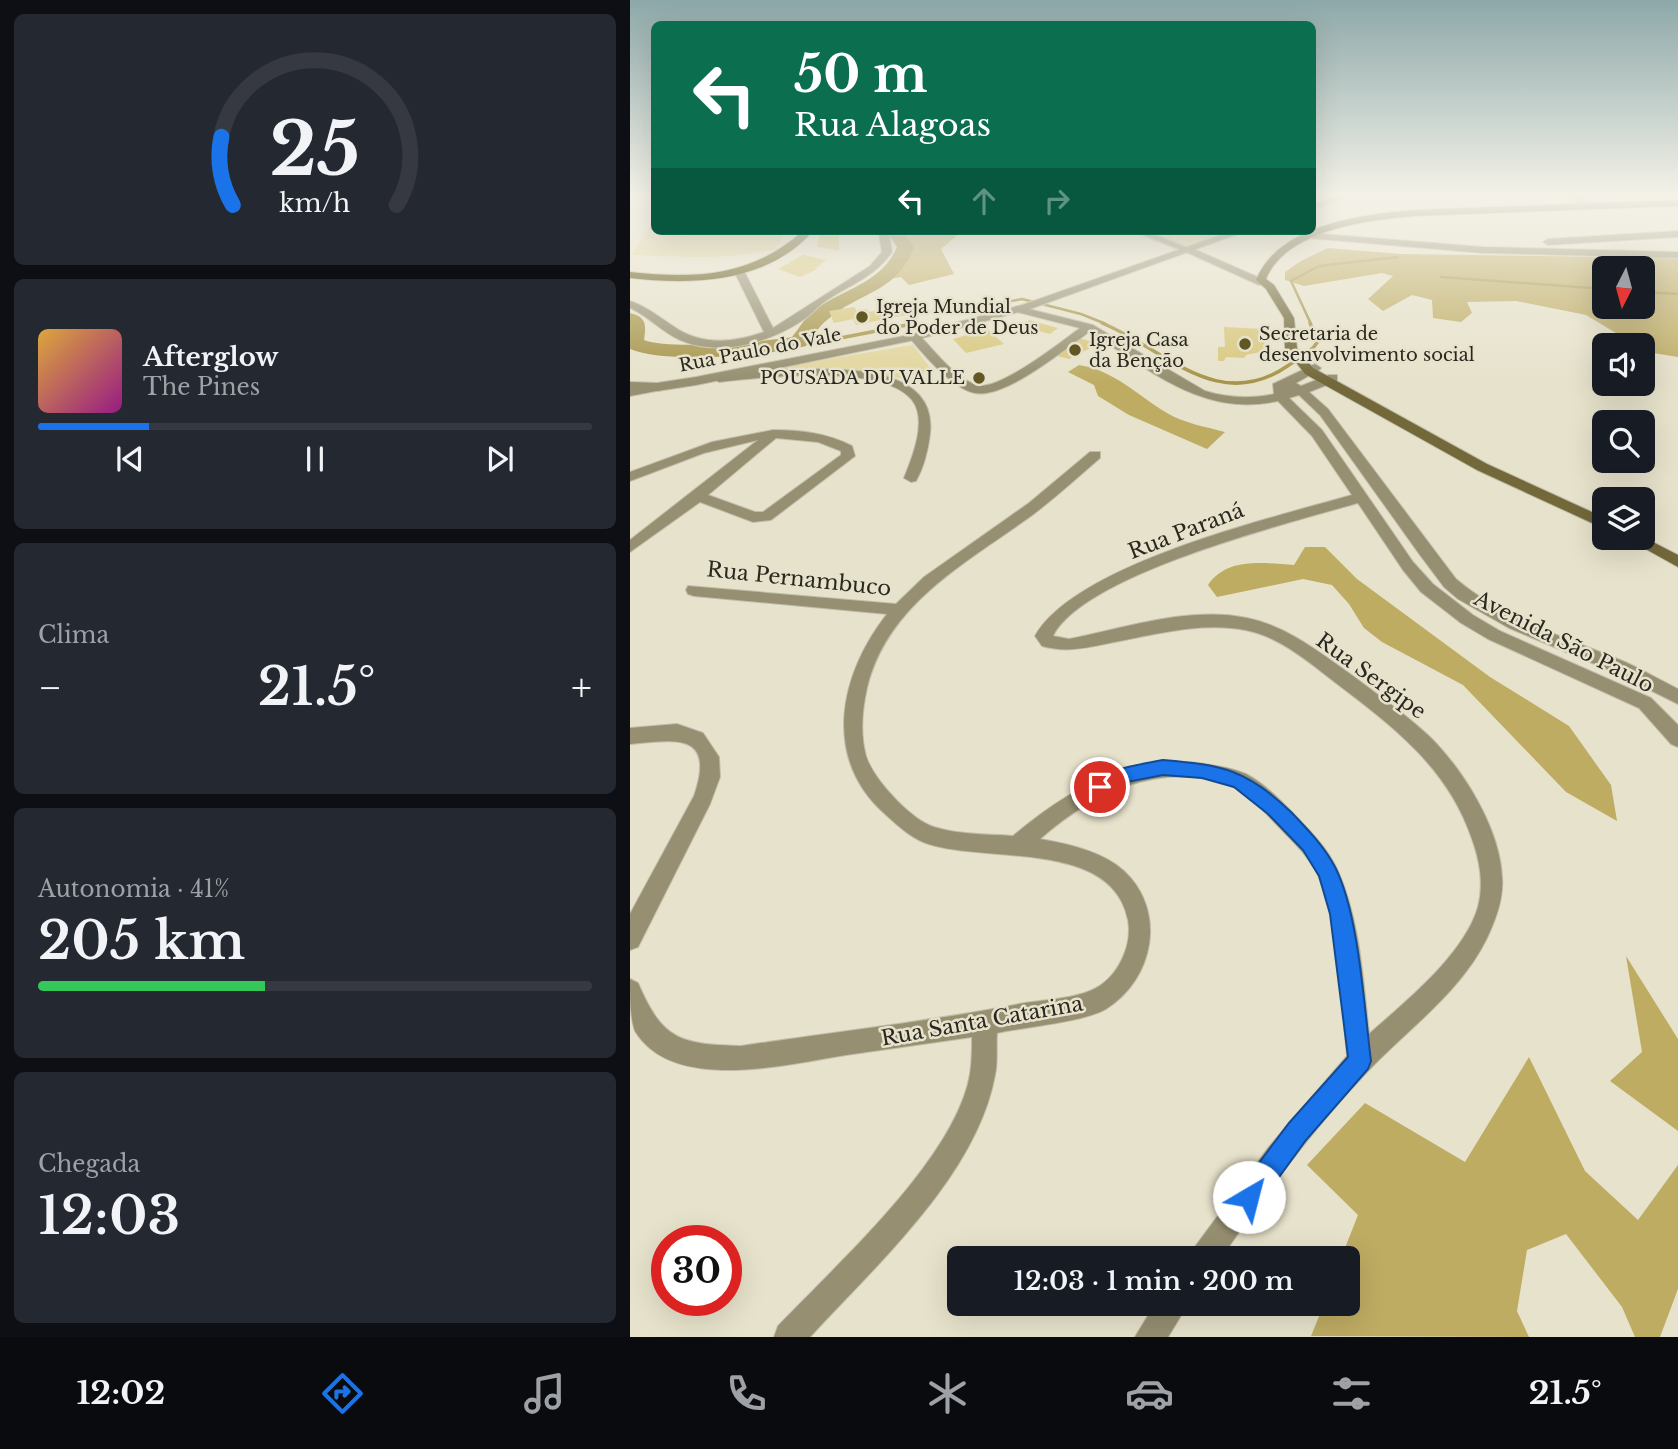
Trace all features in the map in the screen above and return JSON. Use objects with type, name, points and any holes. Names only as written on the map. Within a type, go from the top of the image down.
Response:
[{"type":"main road","points":[[630,275],[679,279],[737,272],[769,265],[785,257]]},
{"type":"main road","points":[[1288,257],[1279,265],[1267,285],[1289,318],[1291,348],[1305,364],[1333,383],[1482,467],[1592,518]]},
{"type":"main road","points":[[1655,550],[1678,562]]},
{"type":"street","points":[[630,304],[686,339],[703,343],[734,343],[770,333],[795,321],[820,300],[870,274],[883,257]]},
{"type":"street","name":"Rua Paulo do Vale","points":[[630,386],[657,387],[696,381],[915,337],[1021,308],[1168,257]]},
{"type":"street","points":[[1205,257],[1267,285]]},
{"type":"street","points":[[737,272],[770,333]]},
{"type":"street","points":[[1021,308],[1089,327],[1201,394],[1219,401],[1240,403],[1287,389],[1333,383]]},
{"type":"street","points":[[915,337],[953,373],[974,389],[985,392],[1003,385],[1089,327]]},
{"type":"street","points":[[1287,389],[1305,364]]},
{"type":"street","points":[[696,381],[809,372],[854,374],[898,384],[918,400],[923,424],[922,446],[911,478]]},
{"type":"street","points":[[630,392],[657,387]]},
{"type":"street","name":"Avenida São Paulo","points":[[1287,389],[1408,566],[1427,588],[1467,619],[1494,635],[1645,703],[1678,739]]},
{"type":"street","name":"Avenida São Paulo","points":[[1287,389],[1324,412],[1425,551],[1450,583],[1464,595],[1515,624],[1622,668],[1678,697]]},
{"type":"street","points":[[630,547],[698,496],[772,434]]},
{"type":"street","points":[[630,477],[697,449],[725,441],[772,434],[817,437],[838,443],[847,449],[848,456],[766,517],[753,517],[698,496]]},
{"type":"street","name":"Rua Santa Catarina","points":[[630,991],[644,1024],[667,1046],[701,1057],[741,1058],[985,1023],[1095,1002],[1110,993],[1125,978],[1138,950],[1141,934],[1137,910],[1127,890],[1101,867],[1064,854],[1019,844],[929,835],[880,798],[860,769],[852,730],[858,687],[876,642],[901,610],[952,565],[1026,512],[1095,455]]},
{"type":"street","name":"Rua Paraná","points":[[1043,635],[1047,626],[1073,603],[1138,571],[1239,532],[1362,497]]},
{"type":"street","name":"Rua Pernambuco","points":[[694,590],[901,610]]},
{"type":"street","name":"Rua Sergipe","points":[[1043,635],[1048,642],[1069,645],[1211,622],[1237,622],[1267,630],[1387,711],[1423,742],[1453,777],[1470,806],[1486,848],[1492,881],[1485,918],[1465,951],[1419,1006],[1360,1061],[1298,1131],[1213,1246]]},
{"type":"street","points":[[630,736],[677,732],[696,738],[709,757],[710,777],[703,798],[630,939]]},
{"type":"street","points":[[1019,844],[1046,819],[1076,799],[1123,776],[1163,768],[1202,771],[1239,780],[1274,808],[1310,844],[1327,872],[1340,914],[1360,1061]]},
{"type":"street","points":[[789,1337],[902,1215],[944,1165],[969,1118],[983,1074],[985,1023]]},
{"type":"street","points":[[1150,1337],[1165,1316]]},
{"type":"shaded area","points":[[897,257],[945,257],[954,274],[909,285],[901,277],[862,284],[891,265]]},
{"type":"shaded area","points":[[1308,257],[1592,257],[1592,319],[1586,315],[1516,301],[1467,302],[1472,313],[1461,322],[1433,318],[1432,300],[1412,295],[1383,311],[1368,299],[1393,276],[1382,273],[1304,286],[1285,280],[1285,272]]},
{"type":"shaded area","points":[[1656,258],[1678,258],[1678,357],[1655,353],[1655,333],[1616,333],[1593,319],[1655,319]]},
{"type":"shaded area","points":[[913,345],[932,371],[899,378],[842,368],[752,372]]},
{"type":"shaded area","points":[[1079,365],[1115,378],[1173,416],[1225,432],[1207,449],[1129,415],[1098,396],[1094,385],[1068,372]]},
{"type":"shaded area","points":[[1305,547],[1325,547],[1357,579],[1490,677],[1569,726],[1611,785],[1617,821],[1566,792],[1463,685],[1382,642],[1364,628],[1349,604],[1332,585],[1303,579],[1217,597],[1208,585],[1216,576],[1235,566],[1258,563],[1294,565]]},
{"type":"shaded area","points":[[1626,956],[1678,1039],[1678,1131],[1610,1081],[1642,1052]]},
{"type":"shaded area","points":[[1529,1057],[1585,1171],[1638,1220],[1678,1165],[1678,1289],[1660,1337],[1635,1337],[1622,1307],[1566,1234],[1527,1250],[1517,1311],[1529,1337],[1311,1336],[1319,1316],[1360,1316],[1360,1246],[1346,1246],[1358,1215],[1307,1165],[1365,1103],[1465,1162]]},
{"type":"building","points":[[799,257],[826,260],[815,269],[818,269],[800,277],[778,269]]},
{"type":"building","name":"Igreja Mundial do Poder de Deus","points":[[901,305],[906,315],[856,325],[853,319],[834,323],[829,311],[854,307],[857,311],[867,309],[869,312]]},
{"type":"building","points":[[1029,320],[1058,328],[1050,334],[1021,326]]},
{"type":"building","name":"Secretaria de desenvolvimento social","points":[[1224,327],[1264,329],[1265,351],[1246,355],[1244,358],[1226,357],[1224,361],[1218,361],[1218,347],[1225,347]]},
{"type":"building","points":[[987,329],[1004,344],[966,353],[953,339]]},
{"type":"building","name":"Igreja Casa da Benção","points":[[1080,338],[1098,344],[1069,359],[1054,355]]},
{"type":"waterway","points":[[630,319],[636,322],[634,343],[653,350],[681,351],[799,342],[823,313],[883,280],[901,257]]},
{"type":"waterway","points":[[1311,324],[1291,281],[1319,266],[1395,257]]},
{"type":"waterway","points":[[1441,277],[1592,288]]},
{"type":"waterway","points":[[1656,293],[1678,294]]},
{"type":"waterway","points":[[976,308],[1022,299],[1081,314],[1106,324]]},
{"type":"waterway","points":[[1102,323],[1192,372],[1215,381],[1239,383],[1263,379],[1309,352],[1318,341],[1310,323]]},
{"type":"waterway","points":[[799,342],[830,340],[907,325]]},
{"type":"place","name":"Igreja Mundial do Poder de Deus","points":[[862,317]]},
{"type":"place","name":"Secretaria de desenvolvimento social","points":[[1245,344]]},
{"type":"place","name":"Igreja Casa da Benção","points":[[1075,350]]},
{"type":"place","name":"POUSADA DU VALLE","points":[[979,378]]},
{"type":"route","points":[[1100,787],[1123,776],[1163,768],[1202,771],[1239,780],[1274,808],[1310,844],[1327,872],[1340,914],[1360,1061],[1298,1131],[1249,1197]]}]
